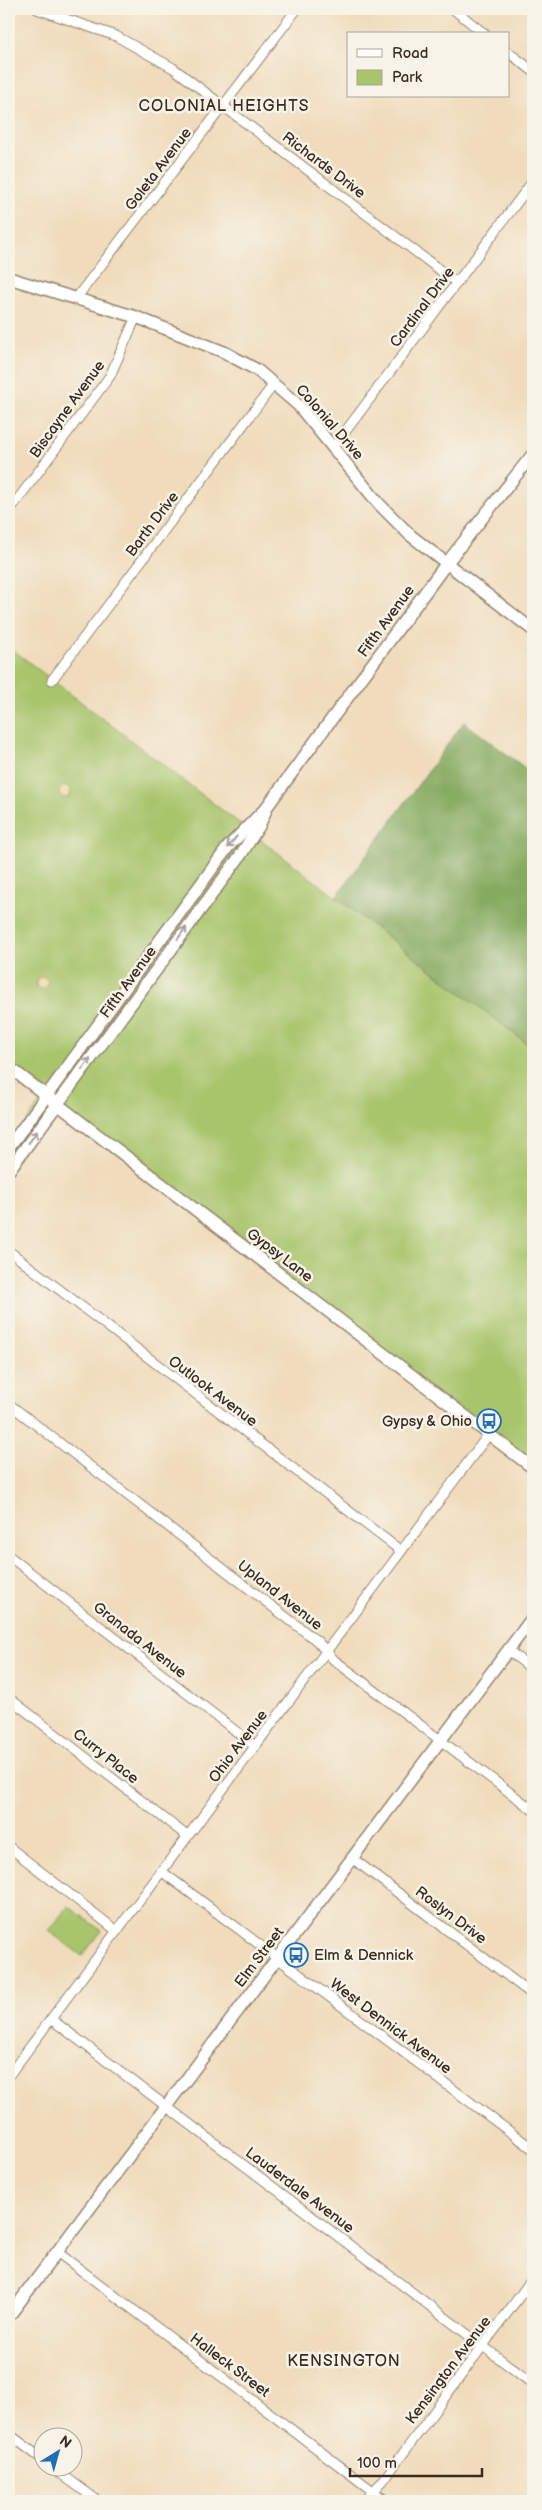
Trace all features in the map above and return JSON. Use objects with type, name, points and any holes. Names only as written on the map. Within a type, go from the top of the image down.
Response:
[{"type":"street","name":"Richards Drive","points":[[38,9],[94,27],[124,40],[173,68],[457,283]]},
{"type":"street","name":"Goleta Avenue","points":[[78,297],[297,9]]},
{"type":"street","points":[[453,9],[482,32]]},
{"type":"street","points":[[510,54],[533,71]]},
{"type":"street","name":"Cardinal Drive","points":[[333,448],[533,181]]},
{"type":"street","name":"Colonial Drive","points":[[9,278],[78,297],[136,317],[224,352],[257,370],[298,405],[380,504],[410,535],[533,630]]},
{"type":"street","name":"Biscayne Avenue","points":[[9,511],[110,376],[136,317]]},
{"type":"street","name":"Barth Drive","points":[[52,680],[274,384]]},
{"type":"street","name":"Fifth Avenue","points":[[9,1147],[228,847],[266,808],[446,564],[533,454]]},
{"type":"street","name":"Fifth Avenue","points":[[9,1170],[240,856],[259,826],[266,808]]},
{"type":"street","name":"Gypsy Lane","points":[[9,1067],[533,1468]]},
{"type":"street","name":"Outlook Avenue","points":[[9,1252],[401,1551]]},
{"type":"street","name":"Upland Avenue","points":[[9,1404],[310,1635],[334,1660],[533,1810]]},
{"type":"street","name":"Ohio Avenue","points":[[9,2075],[489,1434]]},
{"type":"street","name":"Granada Avenue","points":[[9,1556],[255,1746]]},
{"type":"street","name":"Elm Street","points":[[9,2316],[533,1616]]},
{"type":"street","points":[[508,1650],[533,1670]]},
{"type":"street","name":"Curry Place","points":[[9,1698],[187,1836]]},
{"type":"street","points":[[9,1847],[117,1931]]},
{"type":"street","name":"Roslyn Drive","points":[[352,1858],[533,1994]]},
{"type":"street","name":"West Dennick Avenue","points":[[161,1871],[533,2150]]},
{"type":"street","name":"Lauderdale Avenue","points":[[51,2019],[533,2384]]},
{"type":"street","name":"Halleck Street","points":[[57,2252],[386,2501]]},
{"type":"street","name":"Kensington Avenue","points":[[364,2501],[533,2278]]},
{"type":"street","points":[[9,2434],[32,2451]]},
{"type":"street","points":[[67,2478],[98,2501]]},
{"type":"green space","points":[[9,647],[533,1048],[533,1468],[57,1104],[9,1170],[9,1147],[45,1095],[9,1067]]},
{"type":"green space","points":[[464,722],[533,774],[533,1048],[336,897]]},
{"type":"green space","points":[[68,1906],[102,1931],[82,1956],[49,1931]]},
{"type":"sand","points":[[63,786],[67,786],[71,792],[67,798],[63,798],[59,794],[59,790]]},
{"type":"sand","points":[[42,977],[48,983],[42,989],[36,983]]},
{"type":"place","name":"Gypsy & Ohio","points":[[489,1421]]},
{"type":"place","name":"Elm & Dennick","points":[[296,1955]]},
{"type":"district","name":"COLONIAL HEIGHTS","points":[[224,105]]},
{"type":"district","name":"KENSINGTON","points":[[344,2360]]}]
